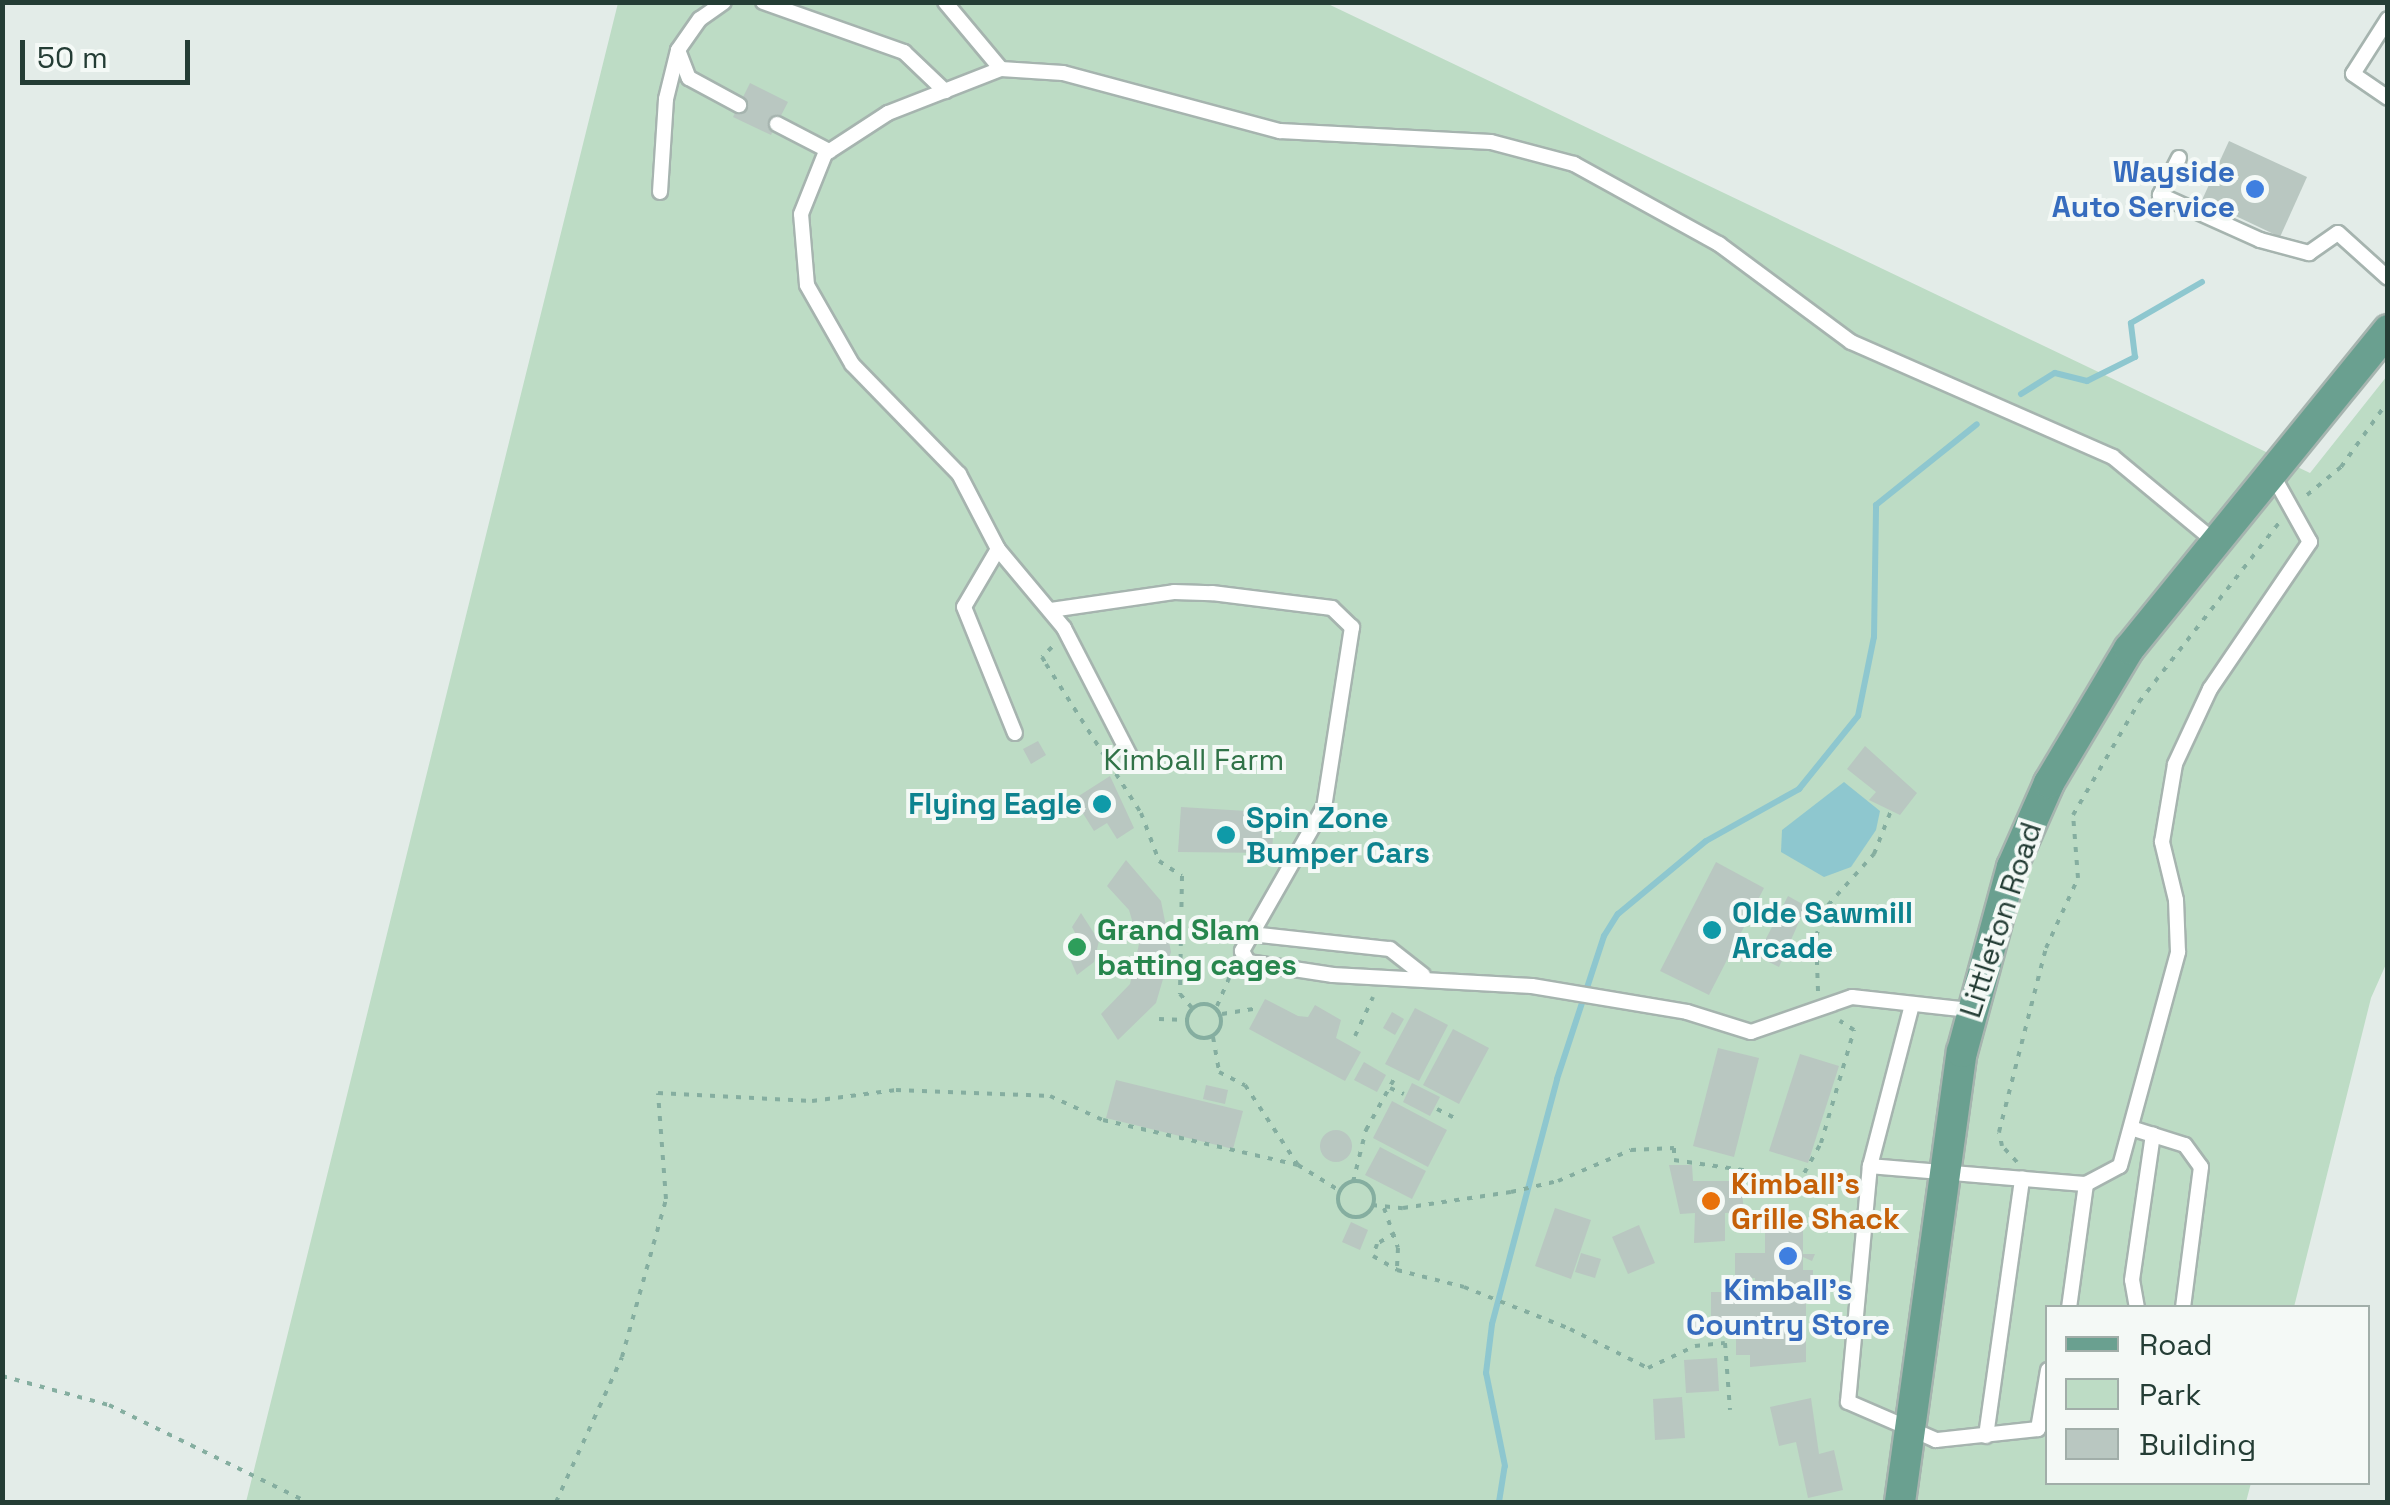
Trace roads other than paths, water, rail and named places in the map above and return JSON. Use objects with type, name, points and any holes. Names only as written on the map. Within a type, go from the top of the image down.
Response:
[{"type":"main road","name":"Littleton Road","points":[[1900,1502],[1969,1010],[2012,867],[2049,783],[2129,648],[2388,330]]},
{"type":"lane","points":[[660,192],[666,99],[678,50],[700,19],[724,2]]},
{"type":"lane","points":[[763,2],[904,52],[945,91]]},
{"type":"lane","points":[[945,2],[1001,69]]},
{"type":"lane","points":[[2388,19],[2353,74],[2388,98]]},
{"type":"lane","points":[[678,50],[690,78],[739,105]]},
{"type":"lane","points":[[1131,758],[1068,636],[1051,610],[998,549],[958,474],[852,364],[812,300],[801,214],[809,180],[829,151],[888,113],[1001,69],[1063,74],[1280,131],[1491,142],[1574,164],[1719,244],[1851,342],[2112,457],[2214,540]]},
{"type":"lane","points":[[776,124],[829,151]]},
{"type":"lane","points":[[2179,158],[2160,194],[2260,240],[2310,252],[2338,234],[2388,278]]},
{"type":"lane","points":[[1870,1166],[2086,1184],[2120,1166],[2134,1129],[2140,1072],[2178,952],[2176,900],[2162,842],[2165,795],[2210,689],[2310,542],[2294,506],[2271,471]]},
{"type":"lane","points":[[998,549],[964,608],[1015,734]]},
{"type":"lane","points":[[1051,610],[1174,592],[1212,593],[1332,608],[1352,627],[1324,807],[1251,934],[1242,951],[1243,960],[1270,968],[1423,975],[1532,986],[1639,1003],[1751,1032],[1852,997],[1969,1010]]},
{"type":"lane","points":[[1251,934],[1390,949],[1423,975]]},
{"type":"lane","points":[[1912,1005],[1870,1166],[1848,1402],[1936,1440],[2043,1429]]},
{"type":"lane","points":[[2134,1129],[2185,1146],[2201,1167],[2184,1305]]},
{"type":"lane","points":[[2136,1305],[2132,1280],[2153,1135]]},
{"type":"lane","points":[[1986,1436],[2022,1179]]},
{"type":"lane","points":[[2069,1305],[2086,1184]]},
{"type":"water","points":[[1844,782],[1880,811],[1876,830],[1851,867],[1824,877],[1781,852],[1782,830]]},
{"type":"waterway","points":[[2021,394],[2055,373],[2087,381],[2135,357],[2131,323],[2202,282]]},
{"type":"waterway","points":[[1499,1502],[1505,1466],[1486,1373],[1492,1324],[1557,1079],[1604,936],[1618,914],[1706,841],[1799,789],[1858,716],[1874,637],[1876,505],[1977,424]]},
{"type":"place","name":"Wayside Auto Service","points":[[2255,189]]},
{"type":"place","name":"Flying Eagle","points":[[1102,804]]},
{"type":"place","name":"Spin Zone Bumper Cars","points":[[1226,835]]},
{"type":"place","name":"Olde Sawmill Arcade","points":[[1712,930]]},
{"type":"place","name":"Grand Slam batting cages","points":[[1077,947]]},
{"type":"place","name":"Kimball's Grille Shack","points":[[1711,1201]]},
{"type":"place","name":"Kimball's Country Store","points":[[1788,1256]]},
{"type":"park label","name":"Kimball Farm","points":[[1194,760]]}]
